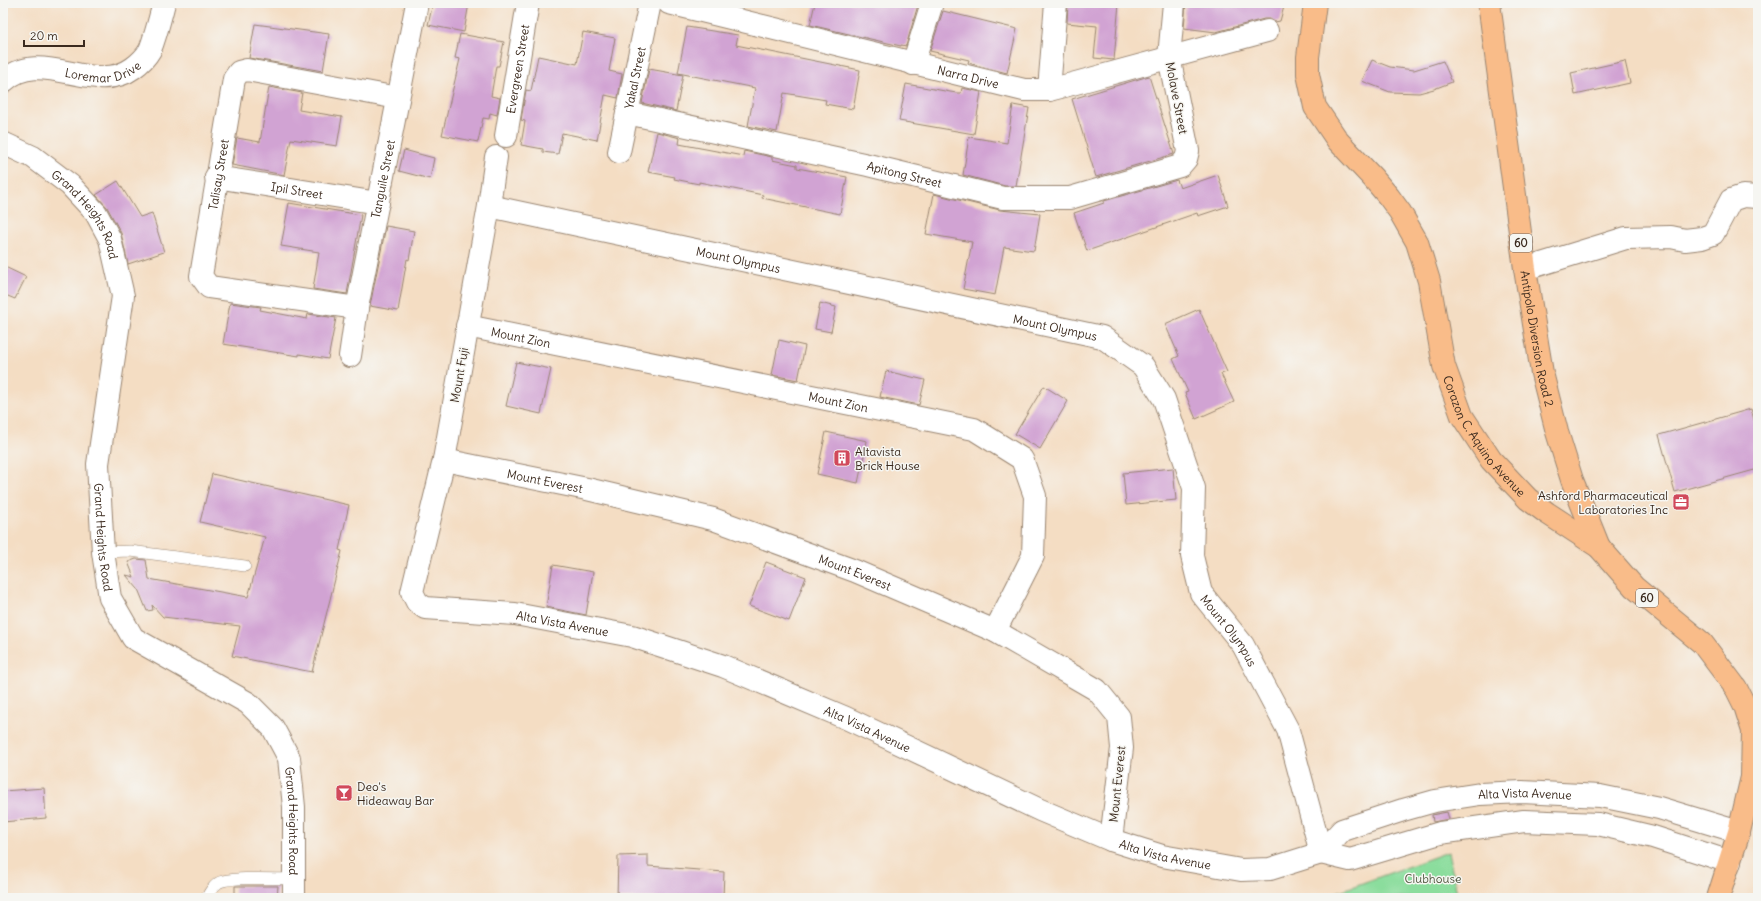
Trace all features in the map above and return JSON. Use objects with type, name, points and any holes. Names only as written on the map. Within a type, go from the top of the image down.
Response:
[{"type":"main road","name":"Corazon C. Aquino Avenue","points":[[1315,3],[1308,57],[1308,74],[1315,107],[1338,141],[1389,197],[1400,212],[1417,242],[1429,281],[1444,366],[1460,413],[1491,460],[1528,499],[1547,514],[1599,547],[1634,587],[1702,643],[1736,688],[1756,730],[1752,777],[1739,832],[1718,898]]},
{"type":"main road","name":"Antipolo Diversion Road 2","points":[[1489,3],[1524,269],[1542,373],[1557,432],[1572,480],[1599,547]]},
{"type":"main road","points":[[1547,514],[1562,512],[1569,507],[1574,495],[1572,480]]},
{"type":"street","name":"Loremar Drive","points":[[3,82],[9,75],[27,68],[49,68],[87,76],[112,78],[127,73],[141,62],[150,50],[164,3]]},
{"type":"street","name":"Tanguile Street","points":[[350,356],[357,308],[417,3]]},
{"type":"street","name":"Evergreen Street","points":[[506,136],[528,3]]},
{"type":"street","name":"Yakal Street","points":[[619,152],[650,3]]},
{"type":"street","name":"Narra Drive","points":[[669,3],[1024,90],[1049,90],[1267,31]]},
{"type":"street","points":[[913,64],[932,3]]},
{"type":"street","points":[[1049,90],[1056,3]]},
{"type":"street","name":"Molave Street","points":[[1174,3],[1169,57],[1188,151],[1186,159],[1180,166]]},
{"type":"street","name":"Talisay Street","points":[[357,308],[209,287],[201,276],[216,177],[234,79],[240,72],[247,70],[398,98]]},
{"type":"street","name":"Apitong Street","points":[[627,113],[868,166],[1003,198],[1070,198],[1180,166]]},
{"type":"street","name":"Grand Heights Road","points":[[3,143],[33,157],[70,185],[96,213],[110,239],[116,263],[123,296],[98,464],[104,552],[110,598],[133,638],[248,703],[273,728],[289,758],[294,807],[294,888]]},
{"type":"street","name":"Mount Fuji","points":[[412,592],[444,460],[489,206],[496,156]]},
{"type":"street","name":"Ipil Street","points":[[216,177],[378,204]]},
{"type":"street","points":[[1524,269],[1626,238],[1671,237],[1685,240],[1702,238],[1713,234],[1731,200],[1743,196],[1758,197]]},
{"type":"street","name":"Mount Olympus","points":[[489,206],[1102,337],[1143,366],[1164,398],[1194,488],[1192,556],[1201,593],[1243,645],[1288,730],[1321,853]]},
{"type":"street","name":"Mount Zion","points":[[467,326],[974,428],[1022,459],[1035,496],[1033,556],[995,631]]},
{"type":"street","name":"Mount Everest","points":[[444,460],[587,489],[713,519],[855,571],[995,631],[1097,690],[1119,717],[1122,748],[1111,840]]},
{"type":"street","name":"Alta Vista Avenue","points":[[412,592],[417,602],[425,608],[515,614],[632,636],[723,666],[846,718],[1040,810],[1111,840],[1162,856],[1241,870],[1270,869],[1321,853],[1342,830],[1403,810],[1435,801],[1480,794],[1522,792],[1600,796],[1659,808],[1739,832]]},
{"type":"street","points":[[1321,853],[1350,860],[1443,832],[1524,822],[1598,824],[1652,837],[1730,862]]},
{"type":"lane","points":[[104,552],[130,551],[245,566]]},
{"type":"lane","points":[[207,898],[207,895],[219,883],[233,880],[294,888]]},
{"type":"green space","name":"Clubhouse","points":[[1448,852],[1458,898],[1321,898]]},
{"type":"building","points":[[433,3],[469,3],[464,32],[428,25]]},
{"type":"building","points":[[815,3],[908,3],[918,5],[906,46],[901,46],[810,25]]},
{"type":"building","points":[[1068,3],[1119,3],[1114,60],[1094,58],[1097,26],[1067,23]]},
{"type":"building","points":[[1186,3],[1285,3],[1280,21],[1275,22],[1270,19],[1264,19],[1216,32],[1184,28]]},
{"type":"building","points":[[943,11],[1017,29],[1007,73],[968,63],[969,60],[930,51]]},
{"type":"building","points":[[255,24],[329,34],[323,71],[249,58]]},
{"type":"building","points":[[687,27],[738,35],[736,45],[860,70],[853,109],[825,104],[826,100],[784,93],[777,132],[748,126],[755,88],[678,73]]},
{"type":"building","points":[[583,32],[615,38],[609,71],[622,74],[618,98],[605,95],[597,140],[562,133],[558,154],[543,152],[543,149],[521,145],[525,121],[521,120],[526,90],[531,91],[538,56],[577,64]]},
{"type":"building","points":[[460,34],[504,42],[499,66],[496,66],[491,96],[500,98],[497,115],[490,113],[489,119],[483,118],[478,142],[442,135],[460,59],[455,58]]},
{"type":"building","points":[[1372,60],[1390,67],[1414,70],[1443,61],[1452,82],[1419,93],[1390,92],[1362,81]]},
{"type":"building","points":[[1625,61],[1630,83],[1575,95],[1571,73]]},
{"type":"building","points":[[649,69],[683,75],[676,111],[642,103]]},
{"type":"building","points":[[1149,76],[1174,154],[1096,177],[1072,99]]},
{"type":"building","points":[[906,84],[956,93],[961,93],[962,88],[981,92],[974,134],[899,121]]},
{"type":"building","points":[[269,87],[302,93],[299,110],[342,117],[337,146],[291,139],[284,175],[232,165],[237,138],[260,142]]},
{"type":"building","points":[[1013,105],[1029,108],[1016,186],[1005,186],[963,175],[969,137],[1007,143]]},
{"type":"building","points":[[657,132],[680,138],[679,144],[743,156],[744,151],[772,157],[772,160],[797,165],[797,168],[847,177],[840,214],[762,198],[763,195],[699,182],[699,184],[674,179],[675,177],[648,172]]},
{"type":"building","points":[[404,150],[434,158],[430,179],[399,171]]},
{"type":"building","points":[[1218,175],[1228,206],[1198,216],[1197,213],[1087,251],[1074,213],[1104,203],[1104,201],[1177,180],[1180,188]]},
{"type":"building","points":[[118,181],[140,217],[152,213],[164,252],[128,264],[121,233],[107,207],[96,195]]},
{"type":"building","points":[[934,194],[1000,210],[1040,214],[1034,251],[1004,247],[995,295],[963,289],[972,242],[926,234]]},
{"type":"building","points":[[289,203],[361,215],[347,294],[313,289],[319,252],[281,246]]},
{"type":"building","points":[[386,226],[414,231],[409,260],[407,259],[398,311],[370,306]]},
{"type":"building","points":[[3,266],[26,277],[15,299],[3,294]]},
{"type":"building","points":[[230,303],[261,307],[260,310],[307,319],[308,314],[336,318],[328,359],[223,344]]},
{"type":"building","points":[[820,303],[836,307],[831,332],[815,329]]},
{"type":"building","points":[[1199,309],[1227,372],[1221,374],[1234,402],[1196,419],[1185,393],[1188,392],[1173,359],[1179,356],[1165,324]]},
{"type":"building","points":[[779,340],[805,346],[798,380],[772,375]]},
{"type":"building","points":[[516,362],[551,369],[541,414],[506,406]]},
{"type":"building","points":[[886,371],[925,380],[919,405],[880,397]]},
{"type":"building","points":[[1044,386],[1068,401],[1040,449],[1015,434]]},
{"type":"building","points":[[1751,409],[1758,434],[1758,469],[1675,492],[1659,435]]},
{"type":"building","name":"Altavista Brick House","points":[[826,432],[867,441],[858,483],[817,474]]},
{"type":"building","points":[[1173,468],[1176,500],[1126,505],[1123,473]]},
{"type":"building","points":[[212,474],[349,505],[339,550],[342,551],[312,672],[232,656],[240,626],[163,617],[152,605],[153,610],[147,611],[138,589],[126,575],[134,577],[128,562],[136,559],[146,560],[149,579],[248,597],[265,537],[200,522]]},
{"type":"building","points":[[766,562],[806,577],[789,621],[749,606]]},
{"type":"building","points":[[553,565],[593,572],[586,615],[546,607]]},
{"type":"building","points":[[44,788],[46,818],[3,822],[3,791]]},
{"type":"building","points":[[1447,812],[1449,819],[1433,822],[1432,815]]},
{"type":"building","points":[[648,855],[648,866],[724,872],[723,898],[617,898],[618,856]]},
{"type":"building","points":[[235,886],[278,886],[277,898],[235,898]]},
{"type":"place","name":"Altavista Brick House","points":[[842,458]]},
{"type":"place","name":"Ashford Pharmaceutical Laboratories Inc","points":[[1681,502]]},
{"type":"place","name":"Deo's Hideaway Bar","points":[[344,793]]}]
